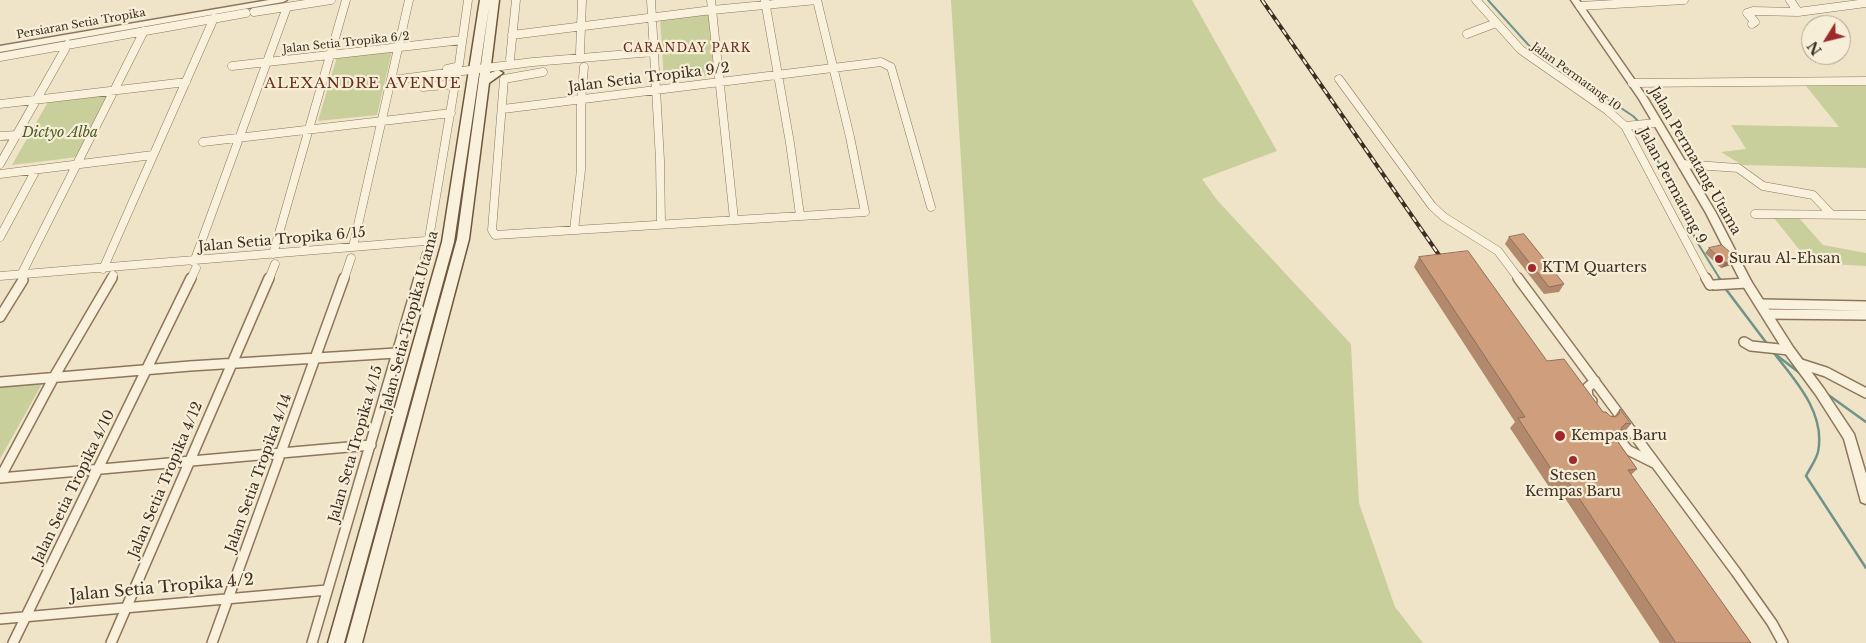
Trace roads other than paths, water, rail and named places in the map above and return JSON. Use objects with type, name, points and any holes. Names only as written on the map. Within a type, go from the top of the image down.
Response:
[{"type":"main road","name":"Jalan Setia Tropika Utama","points":[[354,643],[463,239],[482,72],[485,0]]},
{"type":"main road","name":"Jalan Setia Tropika Utama","points":[[336,643],[448,242],[482,72],[494,0]]},
{"type":"main road","points":[[482,72],[498,70]]},
{"type":"main road","points":[[482,72],[498,70]]},
{"type":"street","points":[[254,12],[285,3],[331,0]]},
{"type":"street","name":"Jalan Setia Tropika 4/12","points":[[110,643],[232,363],[274,259],[346,0]]},
{"type":"street","points":[[353,248],[409,0]]},
{"type":"street","points":[[427,70],[458,66],[468,0]]},
{"type":"street","points":[[510,65],[516,0]]},
{"type":"street","points":[[580,53],[582,0]]},
{"type":"street","points":[[651,0],[657,89],[661,224]]},
{"type":"street","points":[[711,0],[734,219]]},
{"type":"street","points":[[512,35],[651,19],[766,2],[817,0],[863,192],[865,212],[495,235],[492,230],[505,78],[543,72]]},
{"type":"street","name":"Jalan Permatang 10","points":[[1476,0],[1521,50],[1627,126]]},
{"type":"street","points":[[1578,3],[1684,0]]},
{"type":"street","points":[[1790,0],[1798,12]]},
{"type":"street","points":[[766,2],[800,215]]},
{"type":"street","points":[[265,62],[285,3]]},
{"type":"street","name":"Persiaran Setia Tropika","points":[[0,49],[285,3]]},
{"type":"street","name":"Jalan Permatang Utama","points":[[1578,3],[1632,83],[1652,124],[1682,164],[1711,213],[1785,349],[1804,368],[1850,438],[1857,457],[1866,498]]},
{"type":"street","points":[[1752,24],[1754,22],[1747,13],[1753,11],[1798,12],[1866,3]]},
{"type":"street","points":[[0,57],[246,13]]},
{"type":"street","points":[[103,269],[214,18]]},
{"type":"street","points":[[1467,34],[1496,23]]},
{"type":"street","points":[[0,317],[22,278],[144,31]]},
{"type":"street","name":"Jalan Setia Tropika 6/2","points":[[232,66],[462,40]]},
{"type":"street","points":[[0,164],[68,44]]},
{"type":"street","points":[[498,70],[510,65],[654,52]]},
{"type":"street","name":"Jalan Setia Tropika 4/10","points":[[25,617],[147,370],[195,265],[265,62]]},
{"type":"street","name":"Jalan Setia Tropika 9/2","points":[[503,109],[881,62],[888,64],[891,68],[931,207]]},
{"type":"street","points":[[574,230],[581,170],[581,100],[584,67]]},
{"type":"street","points":[[391,83],[482,72]]},
{"type":"street","points":[[1340,79],[1432,206],[1444,217],[1498,251],[1736,572],[1772,623],[1783,643]]},
{"type":"street","points":[[0,104],[186,82]]},
{"type":"street","points":[[1632,83],[1866,82]]},
{"type":"street","points":[[203,142],[451,113],[454,83],[423,87]]},
{"type":"street","name":"Jalan Setia Tropika 6/15","points":[[22,278],[146,265],[195,265],[274,259],[353,248],[422,242],[429,238],[451,113]]},
{"type":"street","name":"Jalan Permatang 9","points":[[1652,124],[1627,126],[1681,234],[1712,285],[1747,282]]},
{"type":"street","points":[[0,136],[17,135]]},
{"type":"street","points":[[0,174],[153,155]]},
{"type":"street","points":[[1682,164],[1738,168],[1764,186],[1813,195],[1831,214]]},
{"type":"street","points":[[0,237],[36,170]]},
{"type":"street","points":[[1755,214],[1866,215]]},
{"type":"street","name":"Jalan Seta Tropika 4/15","points":[[312,643],[426,254]]},
{"type":"street","name":"Jalan Setia Tropika 4/14","points":[[212,643],[351,258]]},
{"type":"street","points":[[0,478],[113,275]]},
{"type":"street","points":[[0,276],[22,278]]},
{"type":"street","points":[[1761,304],[1866,306]]},
{"type":"street","points":[[1767,314],[1866,316]]},
{"type":"street","points":[[1750,345],[1785,349]]},
{"type":"street","points":[[0,382],[232,363],[396,353]]},
{"type":"street","points":[[1804,368],[1826,372],[1866,393]]},
{"type":"street","points":[[1595,381],[1587,388],[1588,397],[1600,412]]},
{"type":"street","points":[[1619,439],[1628,450],[1654,463]]},
{"type":"street","points":[[0,478],[371,445]]},
{"type":"street","name":"Jalan Setia Tropika 4/2","points":[[0,619],[328,590]]},
{"type":"street","points":[[13,643],[25,617]]},
{"type":"waterway","points":[[1488,0],[1533,50],[1633,116],[1639,122],[1697,242],[1720,279]]},
{"type":"waterway","points":[[1725,288],[1768,345]]},
{"type":"waterway","points":[[1773,352],[1807,398],[1817,424],[1818,452],[1806,476],[1866,568]]},
{"type":"waterway","points":[[1775,354],[1801,374]]},
{"type":"waterway","points":[[1827,394],[1866,422]]},
{"type":"railway","points":[[1262,0],[1446,265]]},
{"type":"place","name":"Surau Al-Ehsan","points":[[1719,259]]},
{"type":"place","name":"KTM Quarters","points":[[1532,268]]},
{"type":"place","name":"Kempas Baru","points":[[1560,436]]},
{"type":"place","name":"Stesen Kempas Baru","points":[[1573,460]]},
{"type":"district","name":"CARANDAY PARK","points":[[687,49]]},
{"type":"district","name":"ALEXANDRE AVENUE","points":[[363,84]]},
{"type":"park label","name":"Dictyo Alba","points":[[60,133]]}]
